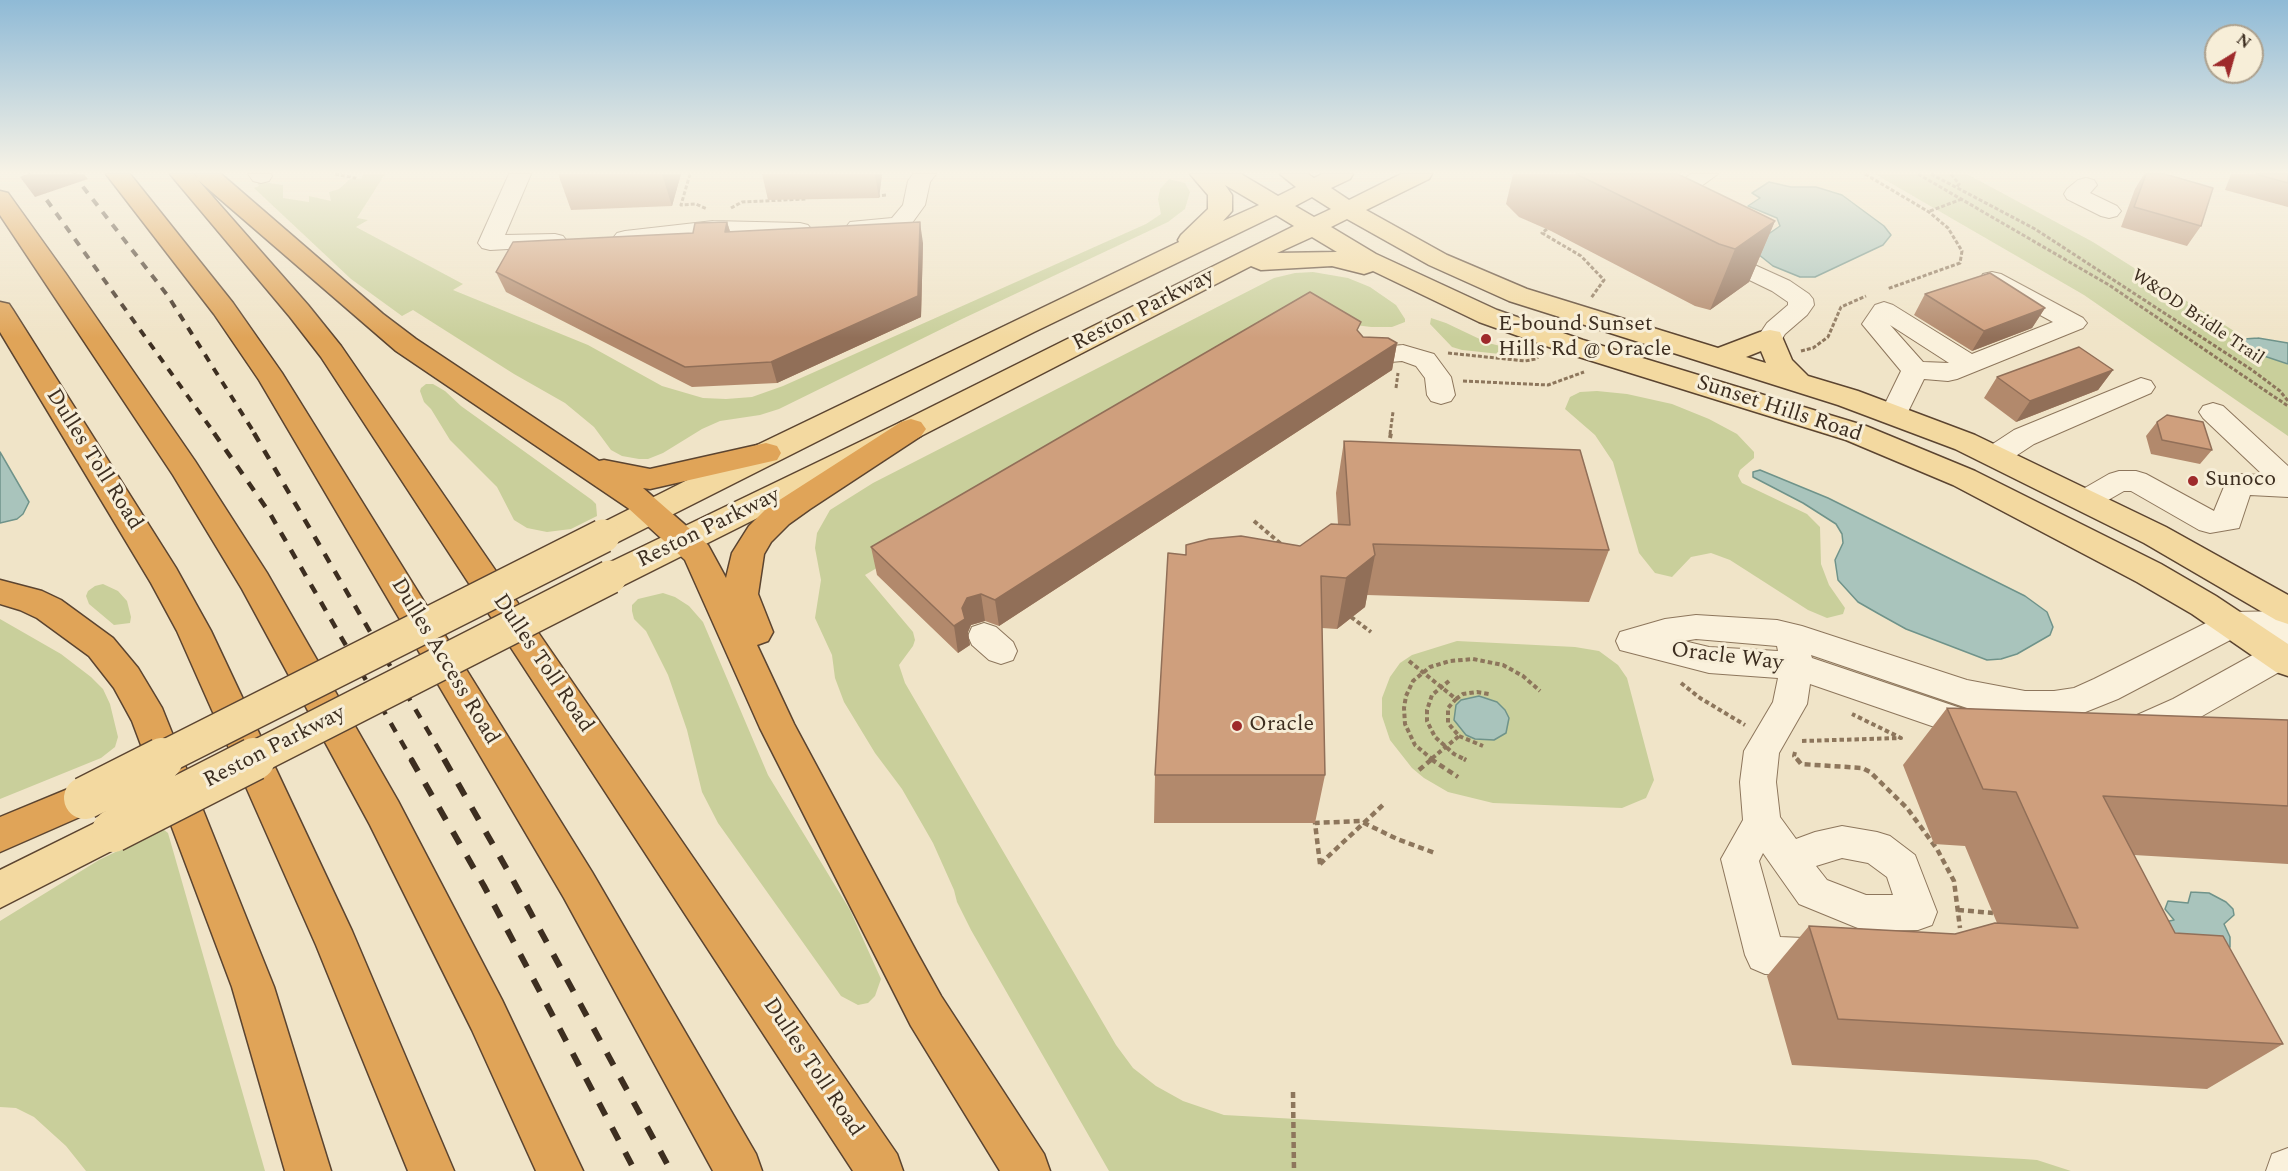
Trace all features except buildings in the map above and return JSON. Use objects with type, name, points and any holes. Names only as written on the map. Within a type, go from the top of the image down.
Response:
[{"type":"highway","points":[[22,229],[184,468],[255,582],[389,824],[487,1016],[560,1171]]},
{"type":"highway","name":"Dulles Access Road","points":[[160,229],[224,309],[272,379],[572,875],[739,1171]]},
{"type":"highway","name":"Dulles Toll Road","points":[[228,229],[331,352],[880,1171]]},
{"type":"highway","points":[[269,229],[374,320],[582,464],[639,500],[697,553],[778,728],[921,1002],[1027,1171]]},
{"type":"highway","name":"Dulles Toll Road","points":[[0,310],[164,577],[194,631],[328,924],[431,1171]]},
{"type":"highway","points":[[825,816],[741,594],[743,572],[748,553],[760,534],[778,516],[911,429]]},
{"type":"highway","points":[[582,464],[650,479],[766,453]]},
{"type":"highway","points":[[0,591],[30,600],[49,609],[101,647],[126,678],[149,718],[249,976],[308,1171]]},
{"type":"highway","points":[[0,835],[85,798]]},
{"type":"main road","points":[[1174,255],[1202,229]]},
{"type":"main road","name":"Reston Parkway","points":[[0,841],[654,512],[766,453],[1228,229]]},
{"type":"main road","name":"Reston Parkway","points":[[0,890],[610,577],[1311,229]]},
{"type":"main road","name":"Sunset Hills Road","points":[[1317,229],[1398,276],[1529,331],[1809,417],[1909,454],[1964,478],[2081,536],[2159,579],[2285,654]]},
{"type":"main road","name":"Sunset Hills Road","points":[[1382,229],[1438,260],[1518,295],[1634,333],[1721,357],[1894,414],[1995,456],[2125,520],[2215,568],[2288,611]]},
{"type":"main road","points":[[1407,229],[1438,260]]},
{"type":"main road","points":[[1238,263],[1307,257],[1332,258],[1398,276]]},
{"type":"main road","points":[[1721,357],[1770,338],[1780,364],[1798,382]]},
{"type":"street","points":[[496,229],[490,243],[653,237],[710,229]]},
{"type":"street","points":[[726,229],[771,231],[816,229]]},
{"type":"street","points":[[837,229],[899,234],[902,229]]},
{"type":"street","points":[[1696,245],[1781,286],[1800,299],[1801,305],[1798,310],[1776,329],[1770,338]]},
{"type":"street","points":[[1969,364],[1884,310],[1875,324],[1915,370],[1948,373],[2074,323],[1994,278],[1974,285]]},
{"type":"street","points":[[1368,356],[1403,352],[1425,360],[1450,388]]},
{"type":"street","points":[[1894,414],[1915,370]]},
{"type":"street","points":[[1995,456],[2024,437],[2141,387]]},
{"type":"street","points":[[2213,412],[2280,475],[2286,486]]},
{"type":"street","points":[[2086,500],[2119,481],[2136,481],[2210,522],[2228,520],[2238,484],[2286,486]]},
{"type":"street","points":[[2125,520],[2140,494],[2136,481]]},
{"type":"street","points":[[2233,624],[2288,623]]},
{"type":"street","name":"Oracle Way","points":[[1794,652],[1967,694],[2025,705],[2054,705],[2078,701],[2106,689],[2233,624]]},
{"type":"street","points":[[1790,860],[1815,848],[1842,842],[1877,848],[1902,867],[1922,929],[1865,913],[1813,892],[1762,822],[1758,782],[1762,751],[1790,704],[1794,652]]},
{"type":"street","name":"Oracle Way","points":[[1794,652],[1856,685],[1980,729],[2009,736]]},
{"type":"street","points":[[2100,741],[2197,719],[2285,654]]},
{"type":"street","points":[[1762,822],[1740,859],[1765,955],[1858,960]]},
{"type":"path","points":[[1546,229],[1542,233],[1581,256],[1604,280],[1591,298]]},
{"type":"path","points":[[1885,290],[1960,263],[1962,251],[1948,229]]},
{"type":"path","points":[[2013,229],[2109,285],[2288,403]]},
{"type":"path","name":"W&OD Bridle Trail","points":[[2034,229],[2252,370],[2280,391],[2288,403]]},
{"type":"path","points":[[1793,353],[1813,348],[1828,336],[1841,307],[1874,293]]},
{"type":"path","points":[[1442,355],[1448,353],[1525,361],[1536,359],[1542,353]]},
{"type":"path","points":[[1450,388],[1482,380],[1548,385],[1575,377],[1590,368]]},
{"type":"path","points":[[1390,438],[1393,412]]},
{"type":"path","points":[[1254,521],[1290,552]]},
{"type":"path","points":[[1351,617],[1371,632]]},
{"type":"path","points":[[1458,777],[1430,760],[1416,745],[1405,724],[1406,696],[1413,681],[1430,667],[1450,661],[1473,659],[1503,665],[1523,676],[1540,691]]},
{"type":"path","points":[[1409,661],[1456,699]]},
{"type":"path","points":[[1449,681],[1432,695],[1427,710],[1427,722],[1435,737],[1466,760]]},
{"type":"path","points":[[1681,683],[1700,698],[1746,726]]},
{"type":"path","points":[[1484,746],[1459,736],[1448,723],[1448,708],[1463,694],[1477,692],[1489,694]]},
{"type":"path","points":[[1843,710],[1901,738],[1803,740],[1796,748],[1794,756],[1801,764],[1862,768],[1870,772],[1907,808],[1937,849],[1954,881],[1960,928]]},
{"type":"path","points":[[1419,770],[1459,736]]},
{"type":"path","points":[[1385,803],[1365,823],[1358,830],[1320,864],[1315,823],[1360,821],[1365,823],[1397,839],[1435,853]]},
{"type":"path","points":[[1958,910],[1993,913]]},
{"type":"path","points":[[1293,1092],[1294,1171]]},
{"type":"green space","points":[[297,229],[359,229],[463,284],[453,290],[588,345],[662,386],[703,398],[726,399],[752,397],[783,386],[1136,229],[1154,229],[779,409],[760,415],[720,421],[648,459],[622,456],[611,450],[594,427],[565,403],[514,374],[413,310],[402,316],[351,279]]},
{"type":"green space","points":[[1969,229],[2068,229],[2288,365],[2288,436],[2084,295]]},
{"type":"green space","points":[[1313,272],[1348,278],[1370,287],[1396,305],[1405,322],[1392,327],[1371,327],[1355,325],[1309,311],[865,575],[913,632],[915,640],[913,646],[899,665],[905,683],[1116,1045],[1133,1068],[1156,1086],[1183,1101],[1224,1115],[2024,1159],[2037,1160],[2071,1171],[1109,1171],[971,930],[933,843],[902,789],[875,753],[844,702],[835,678],[832,655],[815,618],[821,580],[815,548],[817,533],[830,510],[873,483],[1274,278]]},
{"type":"green space","points":[[1431,318],[1488,343],[1517,350],[1519,356],[1452,347],[1430,324]]},
{"type":"green space","points":[[426,384],[433,384],[445,391],[461,406],[592,500],[596,504],[597,516],[571,529],[547,532],[527,528],[514,520],[497,487],[450,440],[431,409],[424,402],[420,391]]},
{"type":"green space","points":[[1580,392],[1627,394],[1672,404],[1709,419],[1737,434],[1754,452],[1754,458],[1740,470],[1738,476],[1742,483],[1807,514],[1820,527],[1821,564],[1829,585],[1845,608],[1843,614],[1827,618],[1808,610],[1730,560],[1711,553],[1691,557],[1672,577],[1655,573],[1639,553],[1613,462],[1595,435],[1565,409],[1570,397]]},
{"type":"green space","points":[[103,584],[118,591],[127,601],[131,617],[130,623],[114,625],[89,604],[86,596],[88,591]]},
{"type":"green space","points":[[663,593],[689,606],[703,622],[768,775],[850,910],[881,979],[875,996],[868,1003],[858,1005],[841,996],[718,823],[702,792],[687,730],[668,675],[646,631],[634,619],[632,611],[632,605],[638,599]]},
{"type":"green space","points":[[0,619],[61,654],[103,689],[110,704],[118,737],[115,747],[101,758],[0,799]]},
{"type":"green space","points":[[1457,641],[1575,647],[1599,651],[1618,665],[1627,678],[1654,780],[1646,798],[1622,808],[1493,803],[1448,792],[1424,778],[1412,768],[1390,740],[1382,716],[1382,698],[1390,677],[1400,663],[1412,655]]},
{"type":"green space","points":[[163,829],[168,833],[265,1171],[86,1171],[66,1146],[34,1117],[16,1108],[0,1107],[0,921],[99,860]]},
{"type":"water","points":[[1776,229],[1886,229],[1891,235],[1883,245],[1815,277],[1800,277],[1773,266],[1758,254],[1757,242]]},
{"type":"water","points":[[2258,338],[2288,343],[2288,364],[2252,352],[2242,344],[2244,339]]},
{"type":"water","points":[[0,452],[29,502],[23,514],[17,519],[0,523]]},
{"type":"water","points":[[1760,470],[1828,498],[2025,596],[2047,612],[2053,627],[2050,635],[2017,654],[1987,660],[1906,629],[1879,614],[1858,602],[1838,580],[1835,560],[1843,543],[1842,534],[1836,524],[1803,503],[1753,477],[1753,472]]},
{"type":"water","points":[[1479,696],[1497,702],[1509,718],[1506,733],[1494,740],[1475,739],[1466,735],[1454,720],[1456,705],[1461,700]]},
{"type":"water","points":[[2191,892],[2209,893],[2226,902],[2233,909],[2234,915],[2224,924],[2230,937],[2230,947],[2195,964],[2150,925],[2174,920],[2165,909],[2168,901],[2188,903]]},
{"type":"railway","points":[[67,229],[215,434]]},
{"type":"railway","points":[[116,229],[168,296],[255,434]]},
{"type":"railway","points":[[214,433],[269,512],[412,760]]},
{"type":"railway","points":[[254,433],[445,760]]},
{"type":"railway","points":[[411,759],[484,886],[635,1171]]},
{"type":"railway","points":[[444,759],[508,871],[671,1171]]},
{"type":"place","name":"E-bound Sunset Hills Rd @ Oracle","points":[[1486,339]]},
{"type":"place","name":"Sunoco","points":[[2193,481]]},
{"type":"place","name":"Oracle","points":[[1237,726]]}]
